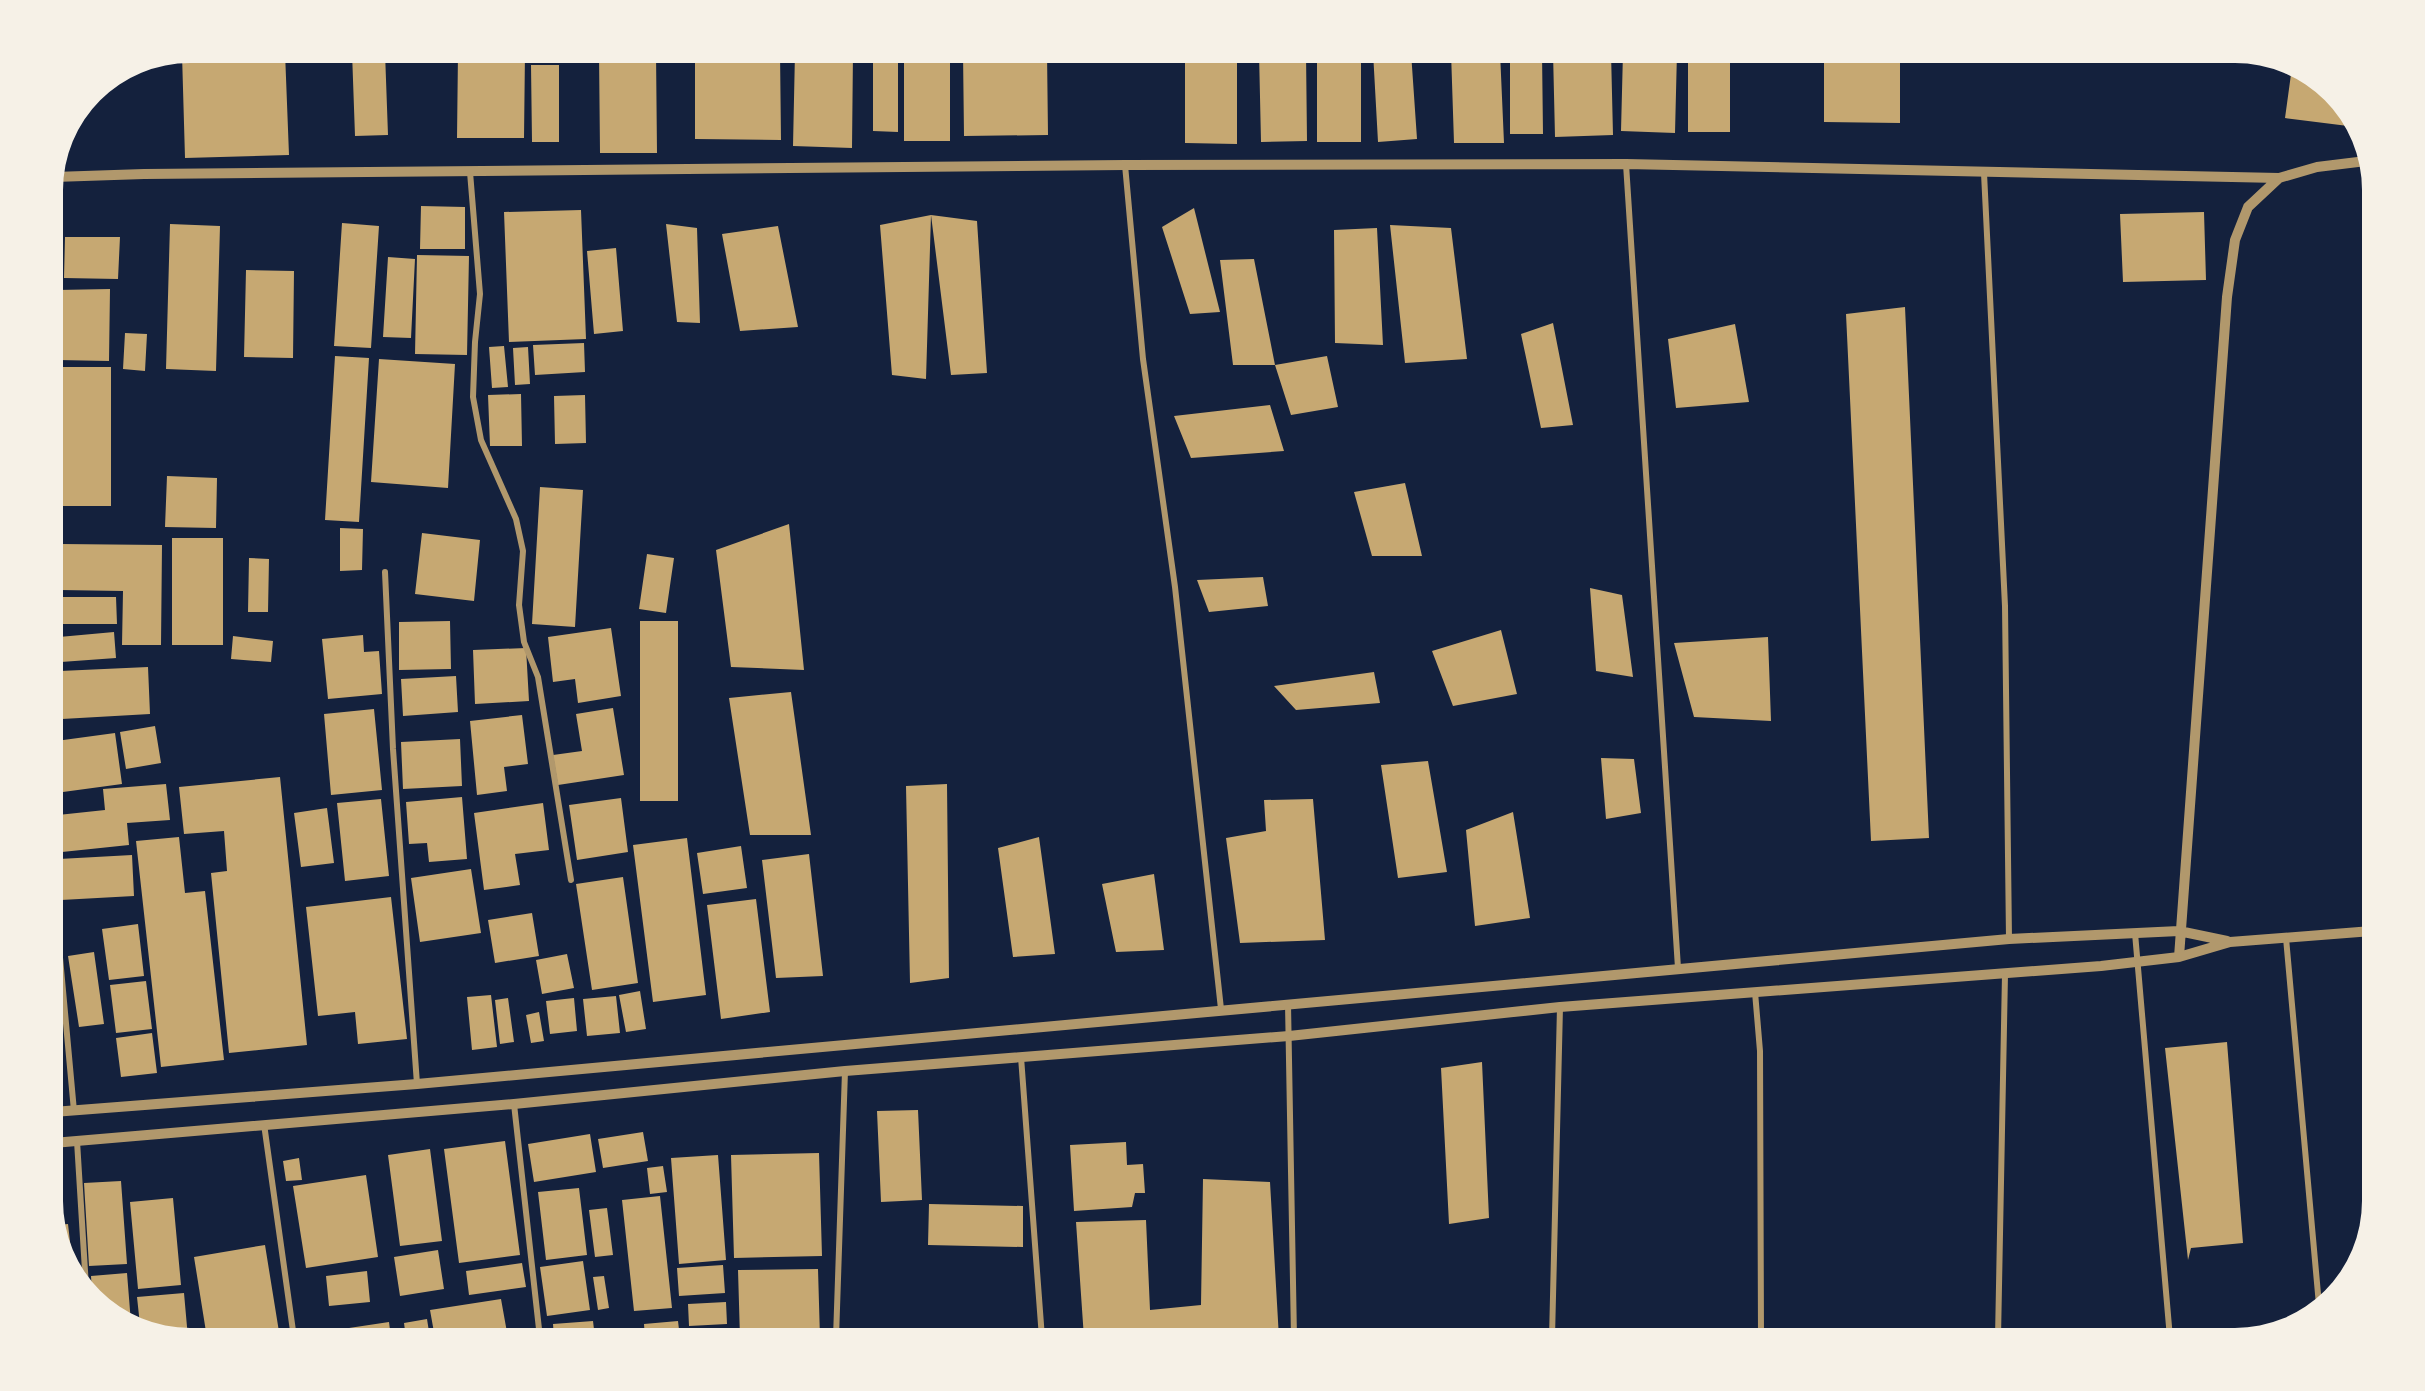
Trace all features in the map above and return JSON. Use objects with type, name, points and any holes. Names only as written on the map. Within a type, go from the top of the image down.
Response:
[{"type":"street","points":[[64,177],[144,174],[1125,165],[1626,164],[2279,178],[2317,167],[2359,162]]},
{"type":"street","points":[[1626,164],[1678,968]]},
{"type":"street","points":[[1125,165],[1143,359],[1174,586],[1221,1009]]},
{"type":"street","points":[[470,172],[480,294],[473,397],[481,440],[516,519],[523,551],[519,606],[524,642],[538,677],[571,880]]},
{"type":"street","points":[[1984,173],[2005,606],[2009,939]]},
{"type":"street","points":[[2179,957],[2179,930],[2229,286],[2235,240],[2248,207],[2279,178]]},
{"type":"street","points":[[385,572],[393,749],[417,1084]]},
{"type":"street","points":[[63,1112],[417,1084],[2009,939],[2179,930],[2230,942]]},
{"type":"street","points":[[63,1142],[514,1104],[845,1071],[1289,1036],[1560,1007],[2137,962],[2179,957],[2230,942],[2362,932]]},
{"type":"street","points":[[2135,933],[2169,1328]]},
{"type":"street","points":[[2286,938],[2318,1297]]},
{"type":"street","points":[[1998,1328],[2005,974]]},
{"type":"street","points":[[1755,992],[1761,1051],[1761,1328]]},
{"type":"street","points":[[1288,1003],[1294,1328]]},
{"type":"street","points":[[63,1006],[74,1111]]},
{"type":"street","points":[[1552,1328],[1560,1007]]},
{"type":"street","points":[[1020,1057],[1041,1328]]},
{"type":"street","points":[[836,1328],[845,1071]]},
{"type":"street","points":[[514,1104],[539,1328]]},
{"type":"street","points":[[264,1125],[293,1328]]},
{"type":"street","points":[[77,1141],[85,1274]]},
{"type":"building","points":[[182,63],[285,63],[289,155],[185,158]]},
{"type":"building","points":[[352,63],[385,63],[388,135],[355,136]]},
{"type":"building","points":[[458,63],[525,63],[524,138],[457,138]]},
{"type":"building","points":[[599,63],[656,63],[657,153],[600,153]]},
{"type":"building","points":[[695,63],[780,63],[781,140],[695,139]]},
{"type":"building","points":[[795,63],[853,63],[852,148],[793,146]]},
{"type":"building","points":[[873,63],[898,63],[898,132],[873,131]]},
{"type":"building","points":[[904,63],[950,63],[950,141],[904,141]]},
{"type":"building","points":[[963,63],[1047,63],[1048,135],[964,136]]},
{"type":"building","points":[[1185,63],[1237,63],[1237,144],[1185,143]]},
{"type":"building","points":[[1259,63],[1306,63],[1307,141],[1261,142]]},
{"type":"building","points":[[1317,63],[1361,63],[1361,142],[1317,142]]},
{"type":"building","points":[[1374,63],[1412,63],[1417,139],[1378,142]]},
{"type":"building","points":[[1451,63],[1500,63],[1504,143],[1454,143]]},
{"type":"building","points":[[1510,63],[1542,63],[1543,134],[1510,134]]},
{"type":"building","points":[[1553,63],[1611,63],[1613,135],[1555,137]]},
{"type":"building","points":[[1623,63],[1677,63],[1675,133],[1621,131]]},
{"type":"building","points":[[1688,63],[1730,63],[1730,132],[1688,132]]},
{"type":"building","points":[[1824,63],[1900,63],[1900,123],[1824,122]]},
{"type":"building","points":[[531,65],[559,65],[559,142],[532,142]]},
{"type":"building","points":[[2291,76],[2313,89],[2336,112],[2345,126],[2285,118]]},
{"type":"building","points":[[421,206],[465,207],[465,249],[420,249]]},
{"type":"building","points":[[1194,208],[1220,312],[1190,314],[1162,227]]},
{"type":"building","points":[[581,210],[586,339],[509,342],[504,212]]},
{"type":"building","points":[[2204,212],[2206,280],[2123,282],[2120,214]]},
{"type":"building","points":[[931,215],[977,221],[987,373],[951,375]]},
{"type":"building","points":[[931,215],[926,379],[892,375],[880,225]]},
{"type":"building","points":[[342,223],[379,226],[371,348],[334,346]]},
{"type":"building","points":[[170,224],[220,226],[216,371],[166,369]]},
{"type":"building","points":[[666,224],[697,228],[700,323],[677,322]]},
{"type":"building","points":[[1390,225],[1451,228],[1467,359],[1405,363]]},
{"type":"building","points":[[778,226],[798,327],[740,331],[722,234]]},
{"type":"building","points":[[1377,228],[1383,345],[1335,343],[1334,230]]},
{"type":"building","points":[[65,237],[120,237],[118,279],[64,278]]},
{"type":"building","points":[[616,248],[623,331],[594,334],[587,251]]},
{"type":"building","points":[[417,255],[469,256],[467,355],[415,354]]},
{"type":"building","points":[[388,257],[415,259],[411,338],[383,337]]},
{"type":"building","points":[[1254,259],[1275,365],[1233,365],[1220,260]]},
{"type":"building","points":[[246,270],[294,271],[293,358],[244,357]]},
{"type":"building","points":[[110,289],[109,361],[63,360],[63,290]]},
{"type":"building","points":[[1905,307],[1929,838],[1871,841],[1846,314]]},
{"type":"building","points":[[1553,323],[1573,425],[1541,428],[1521,334]]},
{"type":"building","points":[[1735,324],[1749,402],[1676,408],[1668,339]]},
{"type":"building","points":[[125,333],[147,334],[145,371],[123,369]]},
{"type":"building","points":[[584,343],[585,372],[535,375],[533,345]]},
{"type":"building","points":[[504,346],[508,387],[492,388],[489,347]]},
{"type":"building","points":[[528,347],[530,384],[515,385],[513,348]]},
{"type":"building","points":[[335,356],[369,358],[359,522],[325,520]]},
{"type":"building","points":[[1327,356],[1338,407],[1291,415],[1275,365]]},
{"type":"building","points":[[379,359],[455,364],[448,488],[371,482]]},
{"type":"building","points":[[63,367],[111,367],[111,506],[63,506]]},
{"type":"building","points":[[521,394],[522,446],[490,446],[488,395]]},
{"type":"building","points":[[585,395],[586,443],[555,444],[554,396]]},
{"type":"building","points":[[1270,405],[1284,451],[1191,458],[1174,416]]},
{"type":"building","points":[[167,476],[217,478],[216,528],[165,527]]},
{"type":"building","points":[[1405,483],[1422,556],[1372,556],[1354,492]]},
{"type":"building","points":[[540,487],[583,490],[575,627],[532,624]]},
{"type":"building","points":[[789,524],[804,670],[731,667],[716,550]]},
{"type":"building","points":[[340,528],[363,529],[362,570],[340,571]]},
{"type":"building","points":[[422,533],[480,540],[474,601],[415,594]]},
{"type":"building","points":[[172,538],[223,538],[223,645],[172,645]]},
{"type":"building","points":[[63,544],[162,545],[161,645],[122,645],[123,591],[63,590]]},
{"type":"building","points":[[647,554],[674,558],[666,613],[639,609]]},
{"type":"building","points":[[249,558],[269,559],[268,612],[248,612]]},
{"type":"building","points":[[1263,577],[1268,606],[1209,612],[1197,580]]},
{"type":"building","points":[[1590,588],[1622,595],[1633,677],[1596,671]]},
{"type":"building","points":[[63,597],[116,597],[117,624],[63,624]]},
{"type":"building","points":[[450,621],[451,669],[399,670],[399,622]]},
{"type":"building","points":[[640,621],[678,621],[678,801],[640,801]]},
{"type":"building","points":[[611,628],[621,696],[578,703],[575,679],[553,682],[548,637]]},
{"type":"building","points":[[1501,630],[1517,694],[1453,706],[1432,651]]},
{"type":"building","points":[[114,632],[116,658],[63,662],[63,637]]},
{"type":"building","points":[[363,635],[364,652],[379,651],[382,694],[328,699],[322,639]]},
{"type":"building","points":[[233,636],[273,641],[271,662],[231,659]]},
{"type":"building","points":[[1768,637],[1771,721],[1694,717],[1674,643]]},
{"type":"building","points":[[526,648],[529,701],[475,704],[473,650]]},
{"type":"building","points":[[148,667],[150,714],[63,719],[63,671]]},
{"type":"building","points":[[1374,672],[1380,703],[1296,710],[1274,686]]},
{"type":"building","points":[[456,676],[458,712],[403,716],[401,679]]},
{"type":"building","points":[[791,692],[811,835],[750,835],[729,698]]},
{"type":"building","points":[[613,708],[624,775],[558,785],[553,755],[582,751],[576,714]]},
{"type":"building","points":[[374,709],[382,790],[331,795],[324,714]]},
{"type":"building","points":[[522,715],[528,764],[504,767],[507,791],[477,795],[470,721]]},
{"type":"building","points":[[155,726],[161,763],[126,769],[120,732]]},
{"type":"building","points":[[115,733],[122,784],[63,792],[63,740]]},
{"type":"building","points":[[460,739],[462,786],[403,789],[401,742]]},
{"type":"building","points":[[1601,758],[1634,759],[1641,813],[1606,819]]},
{"type":"building","points":[[1428,761],[1447,872],[1398,878],[1381,765]]},
{"type":"building","points":[[280,777],[307,1045],[229,1053],[211,873],[227,871],[224,831],[184,834],[179,787]]},
{"type":"building","points":[[166,784],[170,820],[127,823],[129,845],[63,852],[63,814],[105,810],[103,789]]},
{"type":"building","points":[[947,784],[949,978],[910,983],[906,786]]},
{"type":"building","points":[[462,797],[467,859],[429,862],[427,843],[409,844],[406,802]]},
{"type":"building","points":[[621,798],[628,852],[577,860],[569,805]]},
{"type":"building","points":[[381,799],[389,876],[345,881],[337,803]]},
{"type":"building","points":[[1313,799],[1325,940],[1240,943],[1226,838],[1266,831],[1264,800]]},
{"type":"building","points":[[543,803],[549,850],[515,854],[520,885],[484,890],[474,813]]},
{"type":"building","points":[[327,808],[334,863],[301,867],[294,813]]},
{"type":"building","points":[[1513,812],[1530,918],[1475,926],[1466,830]]},
{"type":"building","points":[[179,837],[185,893],[205,891],[224,1060],[161,1067],[136,841]]},
{"type":"building","points":[[1039,837],[1055,954],[1013,957],[998,848]]},
{"type":"building","points":[[687,838],[706,995],[653,1002],[633,845]]},
{"type":"building","points":[[741,846],[747,888],[703,894],[697,853]]},
{"type":"building","points":[[809,854],[823,976],[776,978],[762,860]]},
{"type":"building","points":[[132,855],[134,896],[63,900],[63,859]]},
{"type":"building","points":[[471,869],[481,933],[420,942],[411,878]]},
{"type":"building","points":[[1154,874],[1164,950],[1116,952],[1102,884]]},
{"type":"building","points":[[623,877],[638,983],[592,990],[576,884]]},
{"type":"building","points":[[391,897],[407,1039],[358,1044],[355,1012],[318,1016],[306,907]]},
{"type":"building","points":[[756,899],[770,1012],[721,1019],[707,905]]},
{"type":"building","points":[[532,913],[539,956],[495,963],[488,920]]},
{"type":"building","points":[[138,924],[144,976],[109,980],[102,929]]},
{"type":"building","points":[[94,952],[104,1024],[79,1027],[68,956]]},
{"type":"building","points":[[567,954],[574,988],[542,994],[536,960]]},
{"type":"building","points":[[146,981],[152,1029],[116,1033],[110,985]]},
{"type":"building","points":[[640,991],[646,1029],[626,1032],[619,995]]},
{"type":"building","points":[[491,995],[497,1047],[472,1050],[467,997]]},
{"type":"building","points":[[616,996],[620,1033],[587,1036],[583,999]]},
{"type":"building","points":[[508,998],[514,1042],[500,1044],[495,1000]]},
{"type":"building","points":[[574,998],[577,1031],[550,1034],[546,1001]]},
{"type":"building","points":[[539,1012],[544,1041],[531,1043],[526,1015]]},
{"type":"building","points":[[152,1033],[157,1073],[121,1077],[116,1038]]},
{"type":"building","points":[[2227,1042],[2243,1243],[2191,1248],[2188,1260],[2165,1048]]},
{"type":"building","points":[[1482,1062],[1489,1218],[1449,1224],[1441,1068]]},
{"type":"building","points":[[918,1110],[922,1200],[881,1202],[877,1111]]},
{"type":"building","points":[[643,1132],[648,1161],[603,1168],[598,1139]]},
{"type":"building","points":[[590,1134],[596,1172],[534,1182],[528,1144]]},
{"type":"building","points":[[505,1141],[520,1255],[459,1263],[444,1149]]},
{"type":"building","points":[[1126,1142],[1127,1165],[1143,1164],[1145,1193],[1135,1193],[1132,1207],[1074,1211],[1070,1145]]},
{"type":"building","points":[[430,1149],[442,1241],[400,1246],[388,1155]]},
{"type":"building","points":[[819,1153],[822,1256],[734,1258],[731,1155]]},
{"type":"building","points":[[718,1155],[726,1260],[679,1264],[671,1158]]},
{"type":"building","points":[[299,1158],[302,1180],[286,1181],[283,1161]]},
{"type":"building","points":[[663,1166],[667,1192],[650,1194],[647,1168]]},
{"type":"building","points":[[366,1175],[378,1257],[306,1268],[293,1186]]},
{"type":"building","points":[[1203,1179],[1270,1182],[1278,1328],[1083,1328],[1076,1222],[1146,1220],[1150,1310],[1201,1305]]},
{"type":"building","points":[[121,1181],[127,1264],[89,1266],[84,1183]]},
{"type":"building","points":[[579,1188],[587,1255],[546,1260],[538,1192]]},
{"type":"building","points":[[660,1196],[672,1308],[634,1311],[622,1200]]},
{"type":"building","points":[[173,1198],[181,1285],[138,1289],[130,1202]]},
{"type":"building","points":[[929,1204],[1023,1206],[1023,1247],[928,1245]]},
{"type":"building","points":[[607,1208],[613,1255],[595,1257],[589,1210]]},
{"type":"building","points":[[68,1224],[70,1242],[65,1226]]},
{"type":"building","points":[[265,1245],[278,1328],[205,1328],[194,1257]]},
{"type":"building","points":[[438,1250],[444,1289],[400,1296],[394,1257]]},
{"type":"building","points":[[583,1261],[590,1310],[547,1316],[540,1267]]},
{"type":"building","points":[[522,1263],[526,1287],[469,1295],[466,1271]]},
{"type":"building","points":[[723,1265],[725,1293],[679,1296],[677,1268]]},
{"type":"building","points":[[818,1269],[820,1328],[740,1328],[738,1270]]},
{"type":"building","points":[[367,1271],[370,1302],[329,1306],[326,1276]]},
{"type":"building","points":[[127,1273],[130,1313],[112,1302],[100,1291],[91,1282],[91,1276]]},
{"type":"building","points":[[604,1276],[609,1308],[598,1310],[593,1277]]},
{"type":"building","points":[[184,1293],[187,1328],[157,1324],[139,1317],[137,1297]]},
{"type":"building","points":[[501,1299],[506,1328],[433,1328],[430,1310]]},
{"type":"building","points":[[726,1302],[727,1324],[689,1326],[688,1304]]},
{"type":"building","points":[[427,1319],[428,1328],[405,1328],[404,1323]]},
{"type":"building","points":[[593,1321],[594,1328],[553,1328],[553,1324]]},
{"type":"building","points":[[678,1321],[679,1328],[644,1328],[644,1324]]},
{"type":"building","points":[[389,1322],[390,1328],[349,1328]]}]
